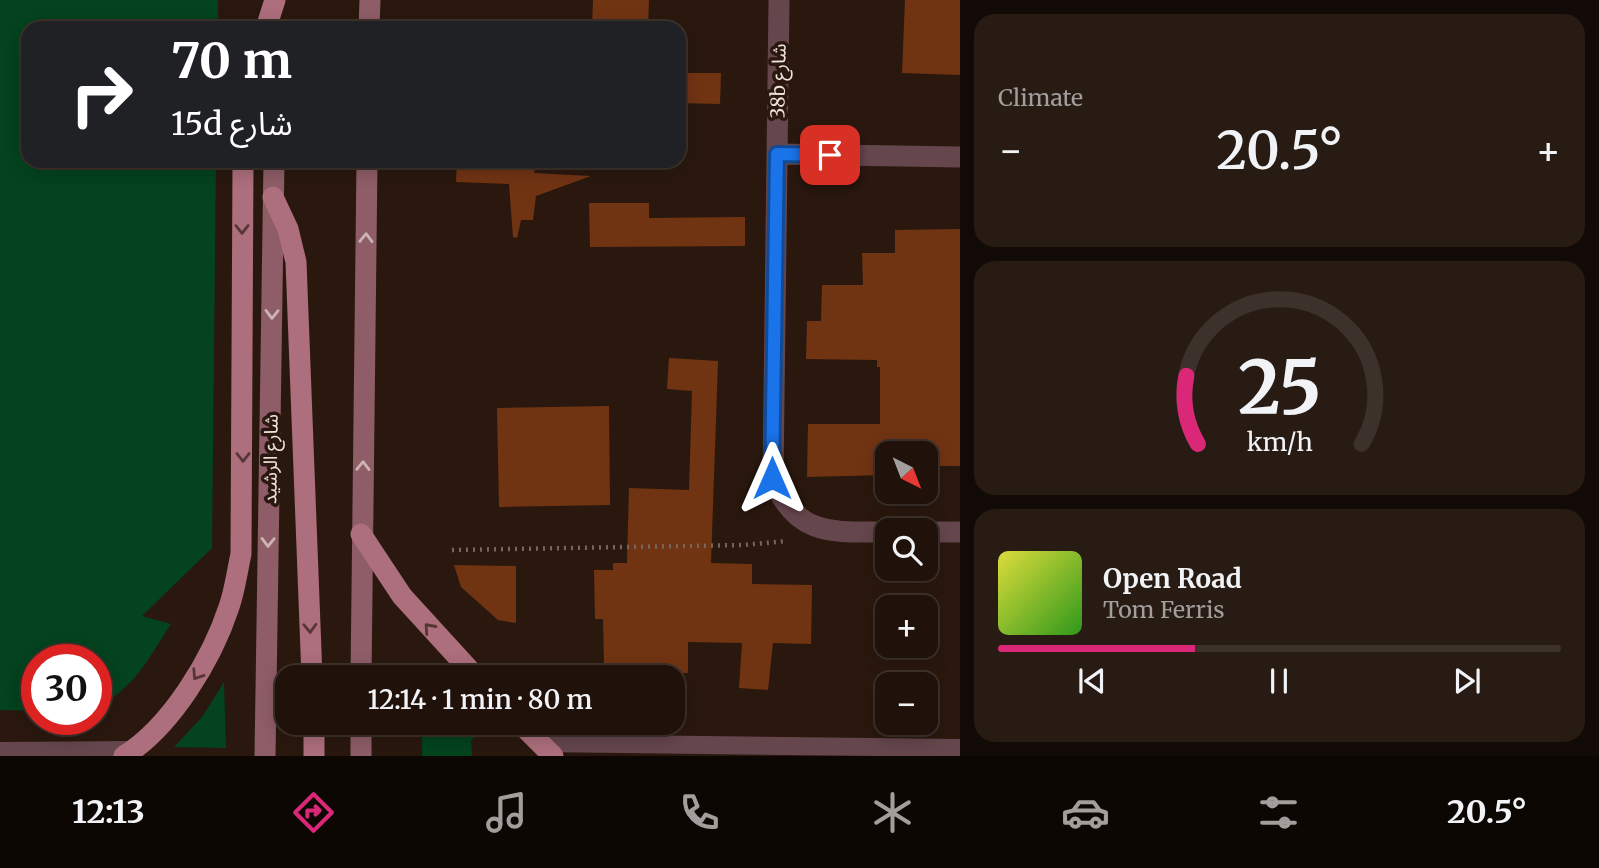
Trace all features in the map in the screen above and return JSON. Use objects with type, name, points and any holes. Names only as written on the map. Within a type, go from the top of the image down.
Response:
[{"type":"main road","points":[[268,21],[275,0]]},
{"type":"main road","points":[[275,0],[275,21]]},
{"type":"main road","points":[[369,21],[370,0]]},
{"type":"main road","points":[[129,753],[180,700],[209,655],[230,606],[241,554],[243,168]]},
{"type":"main road","name":"شارع الرشيد","points":[[265,756],[274,168]]},
{"type":"main road","points":[[361,665],[367,168]]},
{"type":"main road","points":[[274,197],[288,229],[296,262],[312,665]]},
{"type":"main road","points":[[362,534],[410,605],[465,665]]},
{"type":"main road","points":[[313,735],[314,756]]},
{"type":"main road","points":[[361,735],[361,756]]},
{"type":"main road","points":[[532,735],[546,750]]},
{"type":"street","name":"38b شارع","points":[[779,0],[772,478],[780,498],[803,521],[833,531],[875,532]]},
{"type":"street","points":[[777,154],[960,157]]},
{"type":"street","points":[[938,532],[960,532]]},
{"type":"lane","points":[[546,750],[960,748]]},
{"type":"lane","points":[[0,751],[129,753]]},
{"type":"path","points":[[452,550],[743,545],[793,541],[833,531]]},
{"type":"green space","points":[[0,0],[218,0],[218,21],[21,21],[21,168],[216,168],[212,548],[142,616],[171,624],[140,671],[112,698],[112,644],[21,644],[21,711],[0,710]]},
{"type":"green space","points":[[224,682],[226,748],[174,747],[202,717]]},
{"type":"green space","points":[[422,735],[477,735],[471,740],[472,756],[422,756]]},
{"type":"building","points":[[593,0],[649,0],[648,21],[592,21]]},
{"type":"building","points":[[905,0],[960,0],[960,75],[902,73]]},
{"type":"building","points":[[686,73],[721,73],[720,104],[686,103]]},
{"type":"building","points":[[457,168],[535,168],[534,173],[591,176],[536,196],[533,220],[521,220],[517,238],[513,237],[509,184],[456,182]]},
{"type":"building","points":[[589,203],[649,203],[649,218],[745,217],[745,246],[590,247]]},
{"type":"building","points":[[960,229],[960,466],[938,466],[938,441],[875,441],[875,475],[807,477],[808,424],[880,424],[880,367],[877,367],[877,360],[806,359],[807,321],[821,321],[822,285],[863,285],[862,253],[895,253],[895,230]]},
{"type":"building","points":[[669,358],[718,361],[711,563],[752,564],[752,584],[812,585],[811,644],[773,643],[768,690],[739,688],[742,643],[688,642],[688,673],[685,673],[685,665],[604,664],[603,619],[595,619],[594,570],[613,570],[613,563],[627,563],[629,488],[689,490],[692,391],[667,389]]},
{"type":"building","points":[[609,406],[610,505],[499,507],[497,408]]},
{"type":"building","points":[[454,565],[516,566],[516,623],[498,620],[461,587]]},
{"type":"route","points":[[772,478],[777,154],[830,155]]}]
